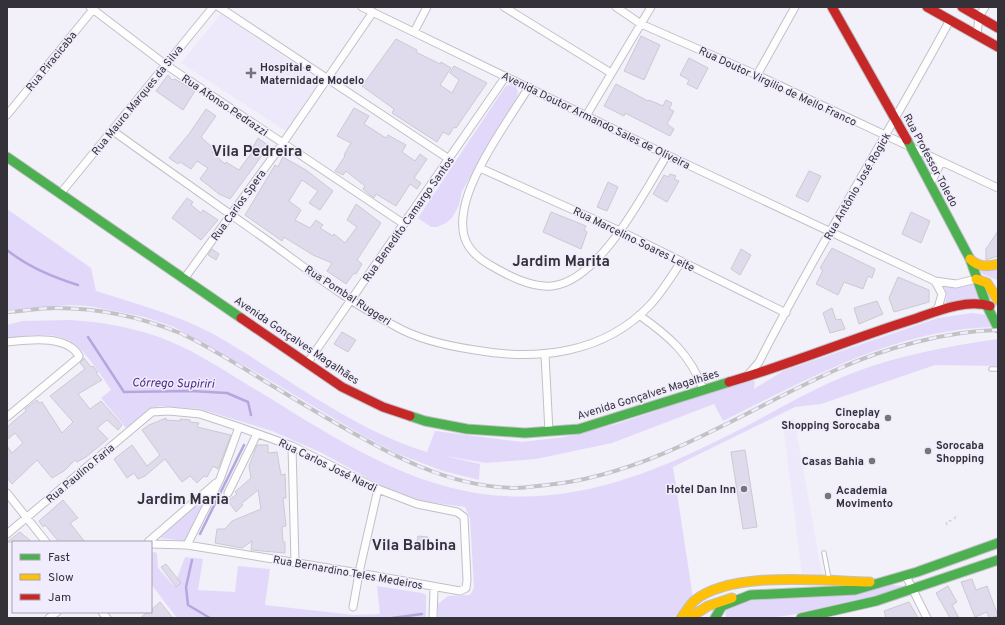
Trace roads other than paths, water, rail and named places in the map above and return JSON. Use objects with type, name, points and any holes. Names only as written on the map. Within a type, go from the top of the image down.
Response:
[{"type":"street","name":"Rua Mauro Marques da Silva","points":[[60,194],[213,7]]},
{"type":"street","points":[[219,7],[449,159]]},
{"type":"street","name":"Avenida Doutor Armando Sales de Oliveira","points":[[362,7],[667,155],[935,281],[956,284],[976,279]]},
{"type":"street","points":[[414,32],[427,7]]},
{"type":"street","points":[[504,7],[611,73]]},
{"type":"street","name":"Rua Doutor Virgilio de Mello Franco","points":[[616,7],[641,24],[757,75],[998,188]]},
{"type":"street","points":[[586,116],[651,7]]},
{"type":"street","points":[[757,75],[795,7]]},
{"type":"street","name":"Rua Professor Toledo","points":[[832,7],[896,120],[970,259],[976,279],[998,328]]},
{"type":"street","points":[[927,7],[998,47]]},
{"type":"street","points":[[962,7],[998,28]]},
{"type":"street","points":[[977,35],[979,16],[985,7]]},
{"type":"street","name":"Rua Afonso Pedrazzi","points":[[93,8],[166,65],[404,224]]},
{"type":"street","name":"Rua Piracicaba","points":[[7,115],[93,8]]},
{"type":"street","name":"Rua Carlos Spera","points":[[184,279],[329,79],[373,12]]},
{"type":"street","name":"Rua Antônio José Rogick","points":[[746,377],[755,368],[830,232],[896,120],[950,20]]},
{"type":"street","name":"Rua Benedito Camargo Santos","points":[[308,362],[352,301],[506,76]]},
{"type":"street","points":[[529,87],[480,168],[463,211],[463,232],[470,251],[477,258],[500,271],[527,283],[552,286],[572,280],[588,268],[609,248],[667,155]]},
{"type":"street","name":"Rua Pombal Ruggeri","points":[[113,131],[352,301],[396,327],[443,345],[493,353],[545,355],[563,352],[601,340],[626,325],[649,306],[666,286],[681,262]]},
{"type":"street","name":"Avenida Gonçalves Magalhães","points":[[7,157],[308,362],[342,387],[383,407],[425,421],[467,429],[525,433],[579,429],[768,370],[932,313],[957,306],[973,304],[987,306]]},
{"type":"street","points":[[930,184],[941,162]]},
{"type":"street","name":"Rua Marcelino Soares Leite","points":[[480,168],[620,231],[786,313]]},
{"type":"street","points":[[970,259],[979,266],[998,264]]},
{"type":"street","points":[[976,279],[980,279],[990,286],[998,300]]},
{"type":"street","points":[[932,313],[938,308],[942,294],[935,281]]},
{"type":"street","points":[[987,306],[998,315]]},
{"type":"street","points":[[638,315],[678,346],[697,372],[703,390]]},
{"type":"street","points":[[7,342],[40,339],[65,343],[79,356],[7,417]]},
{"type":"street","points":[[764,352],[768,370]]},
{"type":"street","points":[[545,355],[549,432]]},
{"type":"street","name":"Rua Carlos José Nardi","points":[[152,412],[169,411],[200,414],[292,446],[378,489],[417,504],[457,512]]},
{"type":"street","name":"Rua Paulino Faria","points":[[7,534],[152,412]]},
{"type":"street","points":[[187,545],[220,479],[239,427]]},
{"type":"street","points":[[228,493],[258,434]]},
{"type":"street","points":[[292,446],[296,562]]},
{"type":"street","points":[[149,541],[220,479]]},
{"type":"street","points":[[353,607],[359,572],[378,489]]},
{"type":"street","points":[[7,493],[45,541]]},
{"type":"street","name":"Rua Bernardino Teles Medeiros","points":[[152,544],[187,545],[359,572],[434,588],[460,591],[466,588],[467,580],[464,517],[457,512]]},
{"type":"street","points":[[689,618],[717,602],[750,595],[855,590],[906,576],[998,543]]},
{"type":"street","points":[[807,618],[860,606],[912,590],[998,560]]},
{"type":"street","points":[[906,576],[927,618]]},
{"type":"street","points":[[681,618],[684,612],[694,602],[714,591],[732,584],[756,580],[884,582]]},
{"type":"street","points":[[433,618],[434,588]]},
{"type":"street","points":[[714,618],[719,608],[727,602],[750,595]]},
{"type":"street","points":[[719,608],[722,618]]},
{"type":"lane","points":[[991,369],[998,369]]},
{"type":"lane","points":[[824,553],[829,581]]},
{"type":"waterway","name":"Córrego Supiriri","points":[[7,250],[23,262],[41,271],[78,285]]},
{"type":"waterway","name":"Córrego Supiriri","points":[[88,337],[124,392],[191,391],[227,393],[248,402],[251,415]]},
{"type":"waterway","name":"Córrego Supiriri","points":[[200,534],[244,445]]},
{"type":"waterway","name":"Córrego Supiriri","points":[[192,560],[186,587],[188,605],[210,618]]},
{"type":"waterway","name":"Córrego Supiriri","points":[[392,618],[422,614]]},
{"type":"railway","points":[[7,312],[49,308],[71,308],[119,314],[165,327],[205,346],[332,421],[397,456],[443,475],[466,482],[515,488],[586,479],[661,455],[697,439],[838,369],[876,354],[937,337],[978,331],[998,330]]},
{"type":"place","name":"Hospital e Maternidade Modelo","points":[[251,73]]},
{"type":"place","name":"Cineplay Shopping Sorocaba","points":[[888,418]]},
{"type":"place","name":"Sorocaba Shopping","points":[[928,451]]},
{"type":"place","name":"Casas Bahia","points":[[872,461]]},
{"type":"place","name":"Hotel Dan Inn","points":[[744,489]]},
{"type":"place","name":"Academia Movimento","points":[[828,496]]},
{"type":"district","name":"Vila Pedreira","points":[[257,151]]},
{"type":"district","name":"Jardim Marita","points":[[561,261]]},
{"type":"district","name":"Jardim Maria","points":[[183,499]]},
{"type":"district","name":"Vila Balbina","points":[[414,545]]}]
